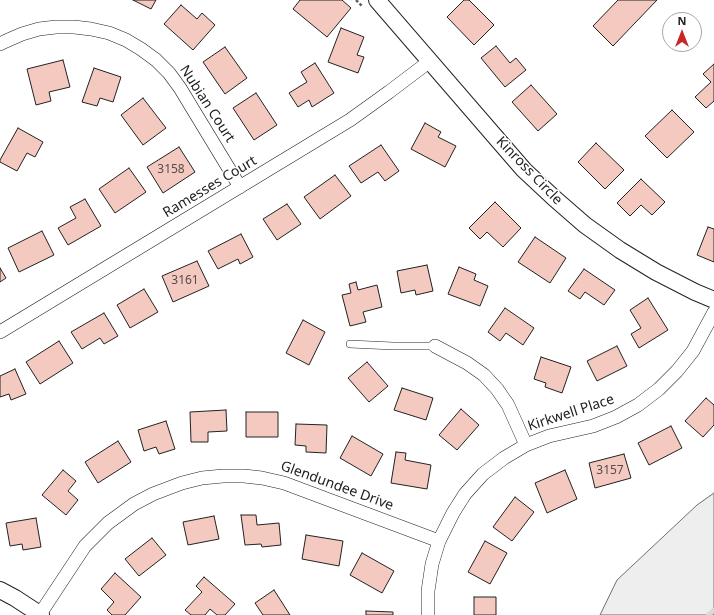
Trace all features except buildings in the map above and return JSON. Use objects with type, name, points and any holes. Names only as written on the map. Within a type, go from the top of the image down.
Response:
[{"type":"street","name":"Kinross Circle","points":[[377,0],[524,170],[559,203],[585,225],[620,250],[656,272],[714,300]]},
{"type":"street","name":"Nubian Court","points":[[0,44],[22,34],[39,29],[56,27],[92,29],[109,33],[126,40],[156,60],[169,73],[180,88],[240,187]]},
{"type":"street","name":"Ramesses Court","points":[[0,332],[350,120],[430,60]]},
{"type":"street","name":"Kirkwell Place","points":[[428,615],[428,591],[432,564],[439,540],[452,513],[483,474],[504,458],[526,445],[549,436],[592,426],[616,417],[638,405],[659,389],[678,371],[693,351],[714,312]]},
{"type":"street","points":[[435,346],[467,363],[484,375],[497,389],[508,405],[526,445]]},
{"type":"street","name":"Glendundee Drive","points":[[40,615],[83,550],[108,523],[134,504],[153,494],[182,483],[202,478],[244,476],[284,482],[439,540]]},
{"type":"street","points":[[0,590],[40,615]]},
{"type":"lane","points":[[350,344],[435,346]]},
{"type":"shaded area","points":[[714,493],[714,615],[600,615],[617,580],[697,505]]},
{"type":"waterway","points":[[708,615],[714,610]]}]
